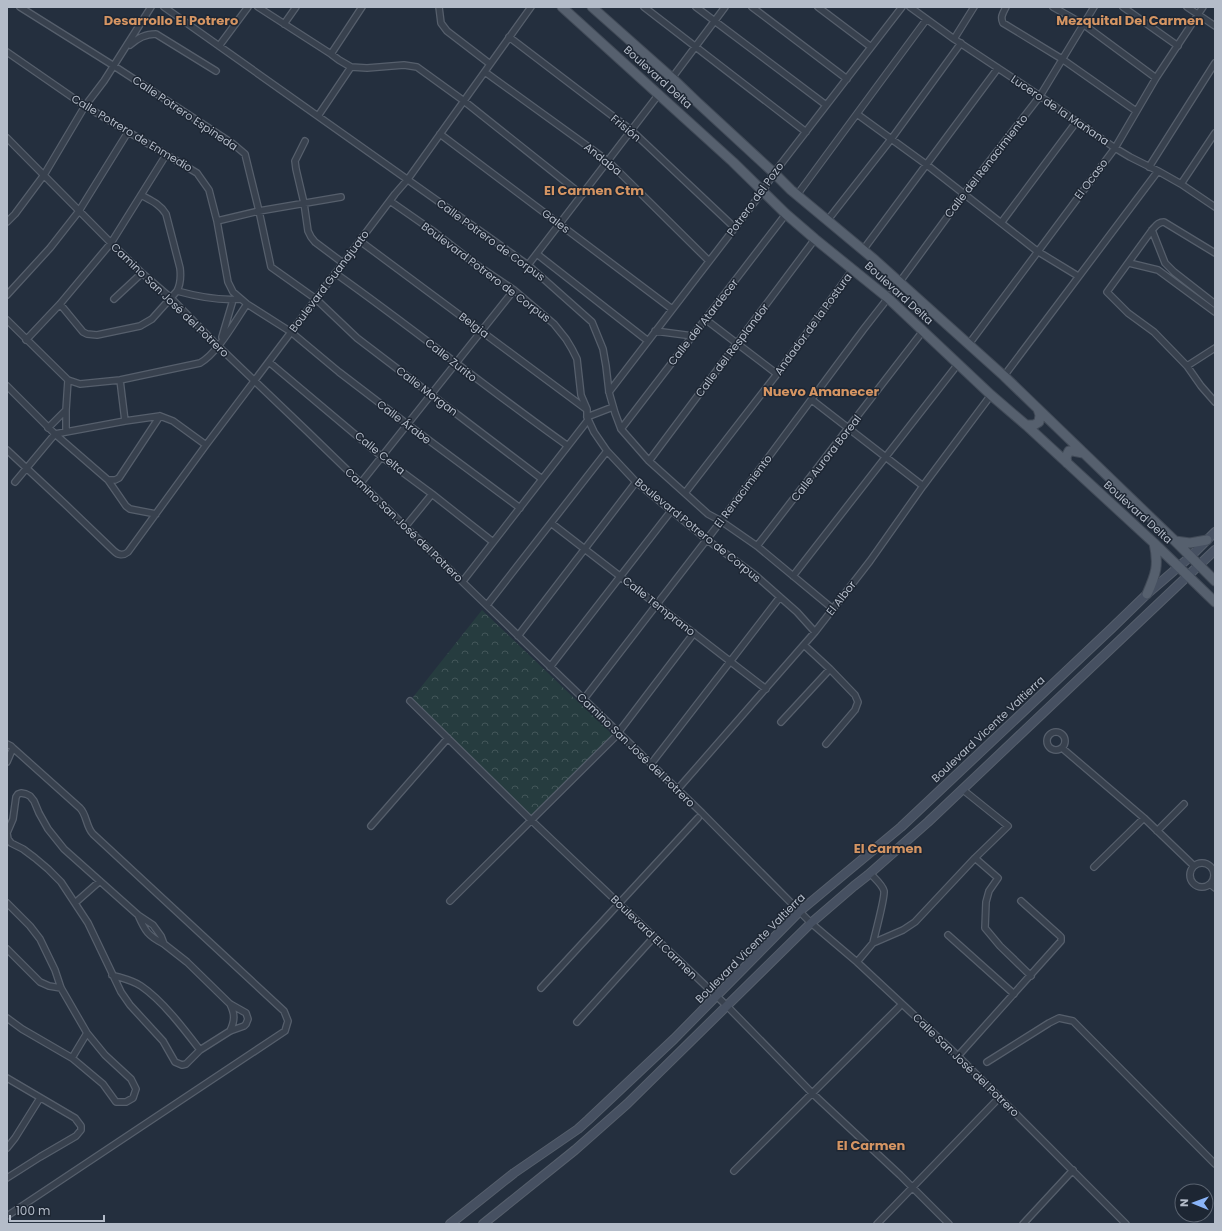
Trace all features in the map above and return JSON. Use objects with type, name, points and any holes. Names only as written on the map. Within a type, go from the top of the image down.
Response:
[{"type":"main road","name":"Boulevard Delta","points":[[562,7],[733,162],[786,214],[888,298],[991,395],[1026,425],[1154,543],[1215,602]]},
{"type":"main road","name":"Boulevard Delta","points":[[592,7],[672,78],[797,195],[900,282],[1004,376],[1191,556],[1215,581]]},
{"type":"main road","points":[[1026,425],[1034,425],[1039,422],[1040,415],[1038,409]]},
{"type":"main road","points":[[1067,464],[1066,457],[1069,451],[1074,450],[1085,454]]},
{"type":"main road","name":"Boulevard Vicente Valtierra","points":[[450,1224],[514,1173],[578,1129],[588,1120],[716,997],[800,911],[900,827],[1147,594],[1179,567],[1215,532]]},
{"type":"main road","points":[[1175,541],[1190,543],[1207,540]]},
{"type":"main road","points":[[1147,594],[1157,568],[1157,554],[1154,543]]},
{"type":"main road","points":[[484,1224],[575,1150],[627,1104],[811,923],[870,873],[962,789],[1215,550]]},
{"type":"street","name":"Calle Potrero Espineda","points":[[20,7],[114,66],[239,148],[245,154],[271,266],[316,299]]},
{"type":"street","points":[[7,222],[15,214],[44,175],[85,106],[114,66],[151,7]]},
{"type":"street","name":"Calle Potrero de Corpus","points":[[164,7],[528,265],[592,322],[603,349],[609,392],[621,430],[649,461],[708,514],[719,523],[758,546],[833,609]]},
{"type":"street","points":[[219,46],[248,7]]},
{"type":"street","points":[[258,7],[351,67],[367,68],[412,65],[417,67],[464,101],[582,195]]},
{"type":"street","points":[[284,24],[296,7]]},
{"type":"street","points":[[332,54],[362,7]]},
{"type":"street","points":[[439,7],[441,23],[447,31],[490,64]]},
{"type":"street","name":"Boulevard Guanajuato","points":[[26,469],[114,551],[120,554],[126,554],[360,240],[408,179],[531,7]]},
{"type":"street","points":[[644,7],[806,132]]},
{"type":"street","points":[[696,7],[826,105]]},
{"type":"street","points":[[672,78],[725,7]]},
{"type":"street","points":[[752,7],[847,78]]},
{"type":"street","points":[[818,7],[871,47]]},
{"type":"street","name":"Potrero del Pozo","points":[[609,392],[763,191],[774,173],[902,7]]},
{"type":"street","name":"Lucero de la Mañana","points":[[910,7],[926,20],[1130,158],[1158,171],[1215,206]]},
{"type":"street","points":[[954,39],[974,7]]},
{"type":"street","points":[[1006,7],[1001,16],[1003,23],[1062,59],[1136,111]]},
{"type":"street","points":[[1053,7],[1083,24],[1156,78]]},
{"type":"street","name":"Calle del Renacimiento","points":[[900,282],[964,194],[1040,96],[1094,7]]},
{"type":"street","points":[[1123,7],[1178,46]]},
{"type":"street","points":[[1187,7],[1215,26]]},
{"type":"street","name":"El Ocaso","points":[[969,344],[1115,148],[1156,78],[1203,7]]},
{"type":"street","points":[[797,195],[926,20]]},
{"type":"street","points":[[125,49],[139,38],[149,34],[156,34],[216,71]]},
{"type":"street","name":"Frisión","points":[[509,37],[631,130],[735,228]]},
{"type":"street","points":[[827,221],[892,138],[961,43]]},
{"type":"street","name":"Calle Potrero de Enmedio","points":[[7,52],[85,106],[197,173],[209,190],[217,221],[228,282],[233,292],[247,304],[291,332]]},
{"type":"street","points":[[1150,167],[1215,63]]},
{"type":"street","points":[[318,116],[351,67]]},
{"type":"street","points":[[863,250],[998,68]]},
{"type":"street","name":"Andaba","points":[[485,72],[608,161],[709,261]]},
{"type":"street","points":[[528,265],[659,94]]},
{"type":"street","points":[[857,114],[892,138],[1037,251],[1078,276]]},
{"type":"street","points":[[1001,223],[1077,121]]},
{"type":"street","points":[[7,295],[50,248],[79,211],[128,132]]},
{"type":"street","points":[[1181,184],[1215,133]]},
{"type":"street","name":"Gales","points":[[440,134],[672,310]]},
{"type":"street","name":"Camino San José del Potrero","points":[[7,138],[111,243],[220,344],[254,381],[584,699],[616,735],[651,764],[800,911]]},
{"type":"street","points":[[305,141],[295,161],[308,231],[315,242],[343,263]]},
{"type":"street","points":[[26,340],[60,304],[111,243],[166,155]]},
{"type":"street","points":[[1004,376],[1158,171]]},
{"type":"street","points":[[60,304],[83,332],[97,335],[135,328],[146,324],[177,291],[180,286],[180,268],[166,214],[158,205],[141,195]]},
{"type":"street","points":[[217,221],[259,211],[341,197]]},
{"type":"street","name":"Boulevard Potrero de Corpus","points":[[390,201],[434,231],[474,263],[514,290],[554,324],[569,344],[577,359],[580,395],[587,409],[587,419],[607,451],[636,482],[671,511],[708,537],[742,564],[797,612],[815,632]]},
{"type":"street","name":"Calle del Atardecer","points":[[621,430],[786,214]]},
{"type":"street","points":[[1215,253],[1164,222],[1160,222],[1152,230],[1108,290],[1108,294],[1128,313],[1154,332],[1187,366],[1201,386],[1215,402]]},
{"type":"street","points":[[1152,230],[1165,263],[1174,272],[1215,304]]},
{"type":"street","name":"Calle del Resplandor","points":[[649,461],[815,239]]},
{"type":"street","name":"Belgia","points":[[360,240],[587,409]]},
{"type":"street","points":[[537,254],[648,341]]},
{"type":"street","points":[[1129,263],[1158,270],[1215,312]]},
{"type":"street","points":[[1158,270],[1165,263]]},
{"type":"street","name":"Andador de la Postura","points":[[685,492],[778,374],[853,269]]},
{"type":"street","points":[[114,299],[142,273]]},
{"type":"street","name":"Calle Zurito","points":[[336,273],[568,446]]},
{"type":"street","name":"El Renacimiento","points":[[584,699],[719,523],[900,282]]},
{"type":"street","points":[[360,484],[514,290]]},
{"type":"street","points":[[177,291],[199,297],[225,300],[240,299]]},
{"type":"street","name":"Calle Morgan","points":[[316,299],[357,338],[542,479]]},
{"type":"street","points":[[220,344],[232,300]]},
{"type":"street","points":[[7,320],[68,380],[80,384],[120,380],[200,363],[210,356],[220,344],[247,304]]},
{"type":"street","points":[[705,319],[778,374]]},
{"type":"street","points":[[655,331],[693,336]]},
{"type":"street","name":"Calle Aurora Boreal","points":[[758,546],[924,331]]},
{"type":"street","name":"Calle Árabe","points":[[291,332],[339,372],[520,508]]},
{"type":"street","points":[[1187,366],[1215,348]]},
{"type":"street","name":"Calle Celta","points":[[269,362],[382,456],[493,542]]},
{"type":"street","points":[[793,576],[958,364]]},
{"type":"street","points":[[66,432],[68,380]]},
{"type":"street","points":[[120,380],[125,421]]},
{"type":"street","points":[[7,386],[48,428],[108,480],[126,506],[130,509],[156,514]]},
{"type":"street","name":"El Albor","points":[[677,790],[815,632],[870,561],[923,486],[991,395]]},
{"type":"street","points":[[812,400],[923,486]]},
{"type":"street","points":[[462,582],[568,446],[587,419],[613,407]]},
{"type":"street","points":[[48,428],[66,410]]},
{"type":"street","points":[[108,480],[115,480],[119,478],[160,416]]},
{"type":"street","points":[[15,482],[55,434],[160,416],[173,421],[206,445]]},
{"type":"street","points":[[7,450],[26,469]]},
{"type":"street","points":[[487,606],[607,451]]},
{"type":"street","points":[[518,636],[636,482]]},
{"type":"street","points":[[405,527],[432,494]]},
{"type":"street","points":[[550,667],[671,511]]},
{"type":"street","name":"Calle Temprano","points":[[551,523],[766,689]]},
{"type":"street","points":[[651,764],[780,597]]},
{"type":"street","points":[[450,901],[616,735],[694,633]]},
{"type":"street","points":[[804,645],[855,695],[858,702],[856,710],[826,744]]},
{"type":"street","points":[[781,722],[830,669]]},
{"type":"street","name":"Boulevard El Carmen","points":[[410,701],[727,1006],[812,1093],[949,1224]]},
{"type":"street","points":[[371,826],[448,738]]},
{"type":"street","points":[[7,744],[80,808],[85,815],[89,828],[93,834],[284,1011],[288,1021],[285,1031],[7,1216]]},
{"type":"street","points":[[7,762],[13,748]]},
{"type":"street","points":[[1062,748],[1144,818],[1194,866]]},
{"type":"street","points":[[873,943],[903,930],[916,922],[974,858],[1008,826],[962,789]]},
{"type":"street","points":[[138,915],[146,933],[155,940],[164,944],[187,962],[230,1004],[243,1010],[248,1019],[244,1026],[230,1031],[200,1050],[186,1064],[182,1065],[175,1062],[163,1041],[130,1005],[121,992],[88,923],[61,882],[48,868],[23,849],[9,844],[7,833],[13,819],[16,797],[18,794],[26,794],[30,796],[48,829],[64,849],[138,915],[153,925],[161,936],[164,944]]},
{"type":"street","points":[[1157,831],[1184,804]]},
{"type":"street","points":[[541,988],[698,818]]},
{"type":"street","points":[[1094,867],[1144,818]]},
{"type":"street","points":[[974,858],[998,878],[989,891],[986,902],[985,928],[1000,946],[1030,976]]},
{"type":"street","points":[[1199,863],[1209,865],[1214,874],[1210,884],[1200,886],[1192,881],[1190,876],[1191,870],[1194,866],[1199,863]]},
{"type":"street","points":[[858,962],[873,943],[883,900],[884,891],[870,873]]},
{"type":"street","points":[[75,903],[100,881]]},
{"type":"street","points":[[1210,884],[1215,888]]},
{"type":"street","points":[[958,1056],[1060,944],[1062,939],[1059,935],[1022,901]]},
{"type":"street","points":[[7,903],[16,910],[40,939],[55,970],[61,988],[87,1033],[105,1055],[131,1079],[136,1089],[133,1098],[126,1102],[116,1102],[103,1084],[72,1058],[22,1029],[7,1018]]},
{"type":"street","name":"Calle San José del Potrero","points":[[800,911],[811,923],[858,962],[958,1056],[1126,1224]]},
{"type":"street","points":[[948,935],[1014,994]]},
{"type":"street","points":[[576,1022],[654,937]]},
{"type":"street","points":[[7,949],[40,982],[49,986],[61,988]]},
{"type":"street","points":[[112,974],[140,986],[151,995],[184,1028],[200,1050]]},
{"type":"street","points":[[230,1004],[234,1015],[233,1024],[230,1031]]},
{"type":"street","points":[[734,1170],[899,1007]]},
{"type":"street","points":[[987,1062],[1059,1018],[1073,1021],[1215,1164]]},
{"type":"street","points":[[72,1058],[87,1033]]},
{"type":"street","points":[[7,1078],[75,1118],[81,1126],[80,1133],[76,1136],[7,1178]]},
{"type":"street","points":[[8,1145],[40,1098]]},
{"type":"street","points":[[877,1224],[996,1101]]},
{"type":"street","points":[[1022,1224],[1073,1170]]},
{"type":"green space","points":[[482,610],[615,737],[531,820],[410,701]]},
{"type":"district","name":"Desarrollo El Potrero","points":[[171,20]]},
{"type":"district","name":"Mezquital Del Carmen","points":[[1130,20]]},
{"type":"district","name":"El Carmen Ctm","points":[[594,190]]},
{"type":"district","name":"Nuevo Amanecer","points":[[821,391]]},
{"type":"district","name":"El Carmen","points":[[888,848]]},
{"type":"district","name":"El Carmen","points":[[871,1145]]}]
